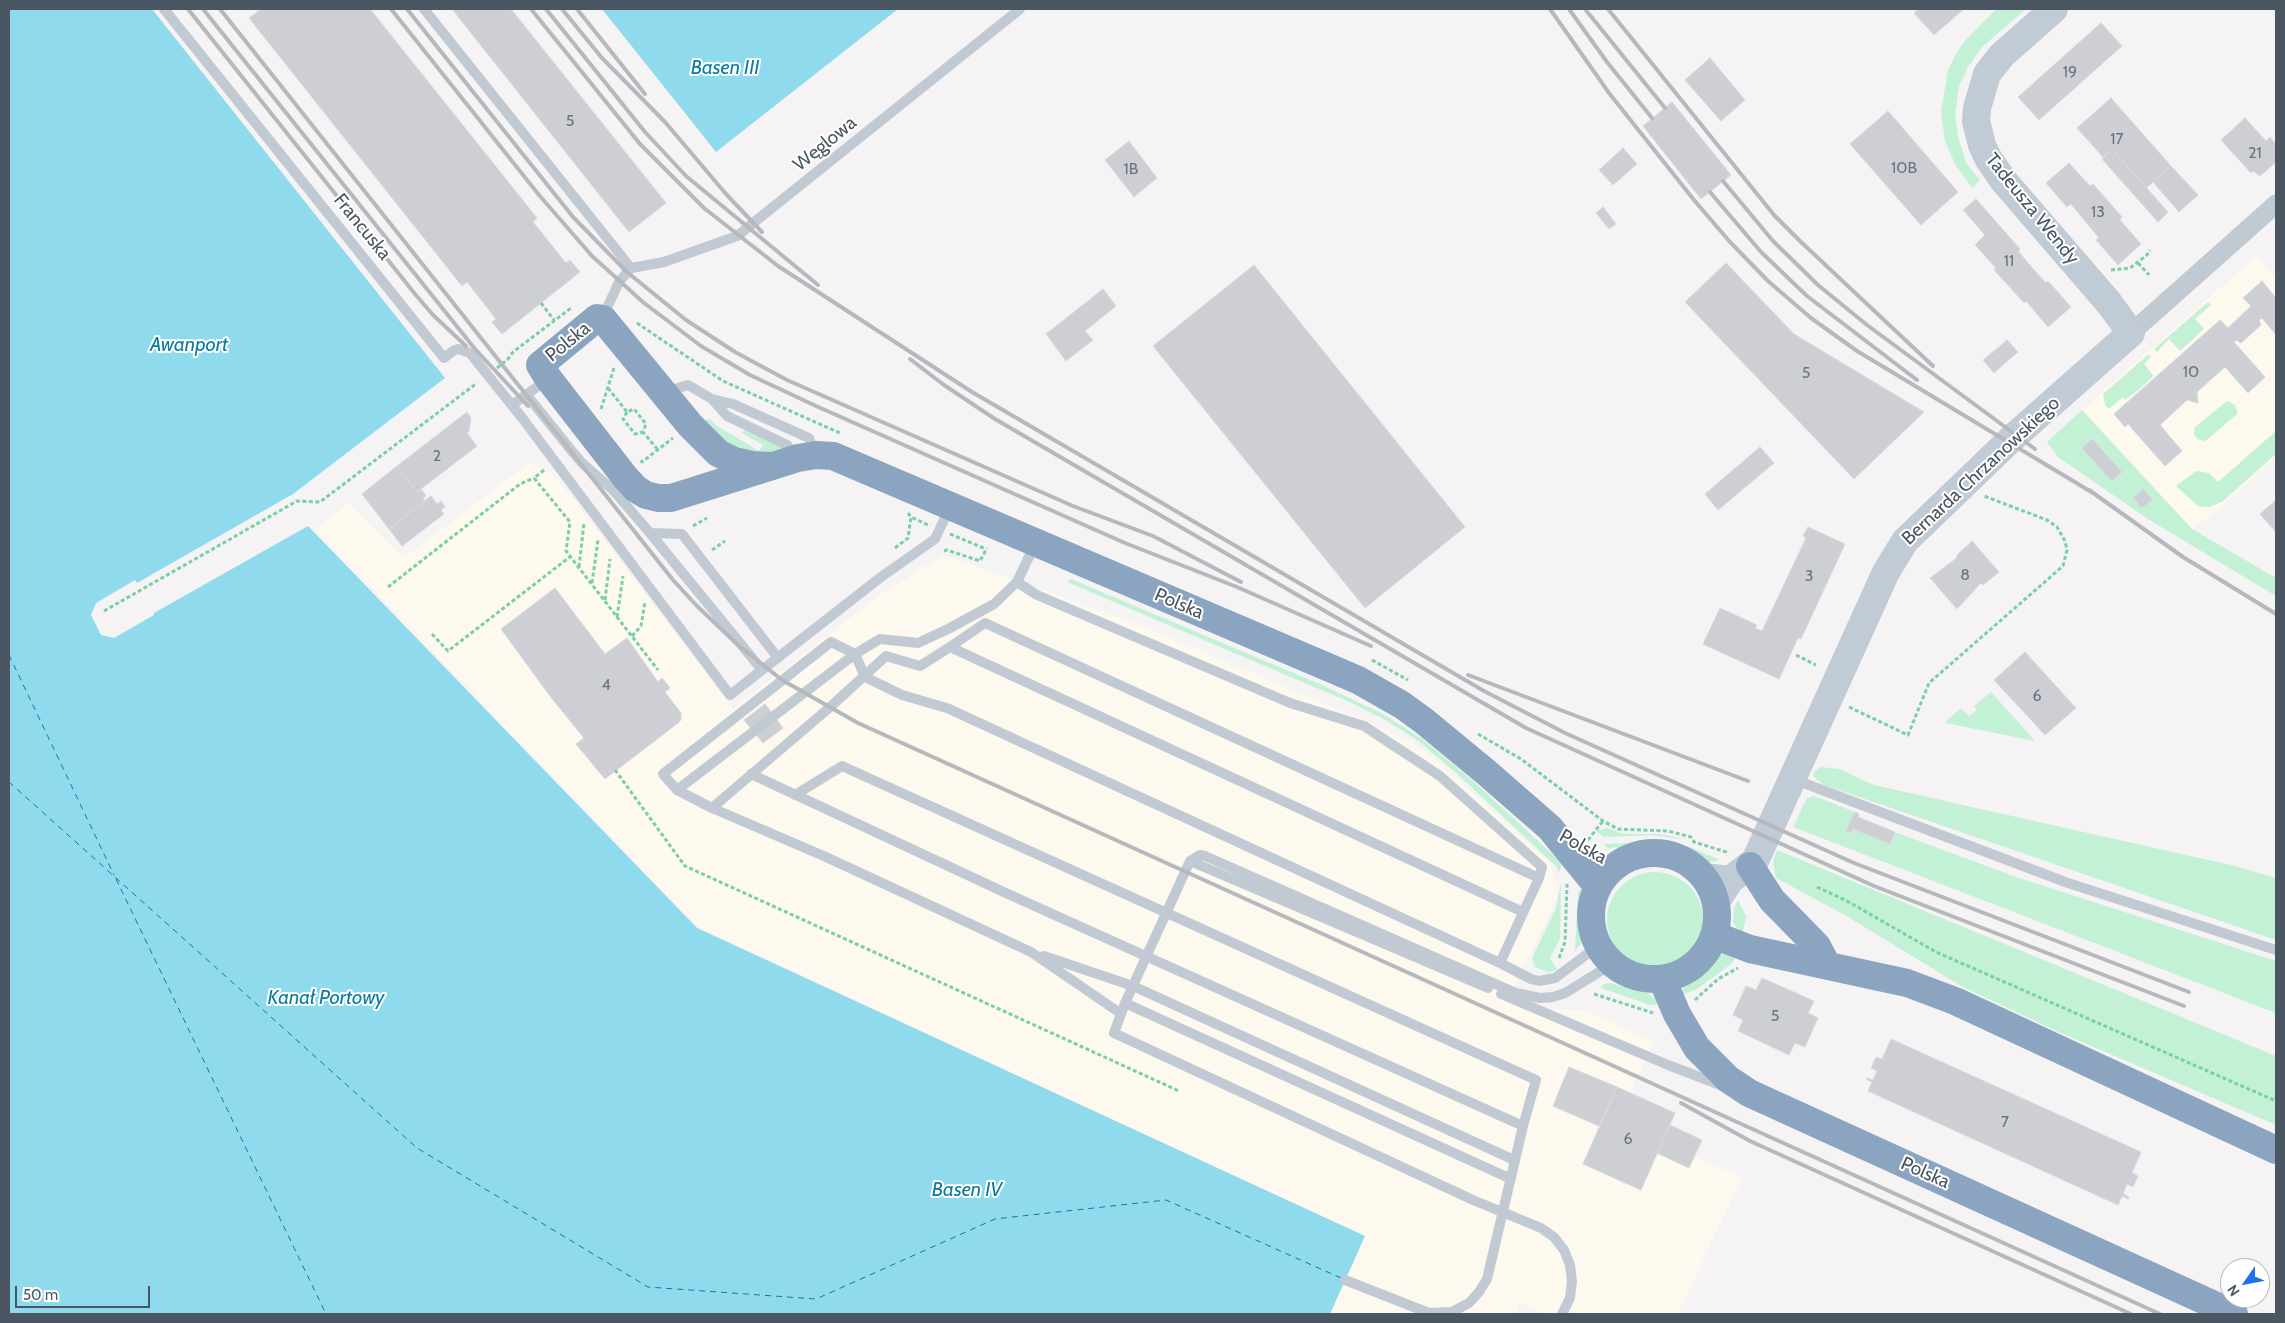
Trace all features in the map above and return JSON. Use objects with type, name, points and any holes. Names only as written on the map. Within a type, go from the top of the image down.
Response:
[{"type":"highway","name":"Polska","points":[[795,460],[671,498],[658,498],[636,488],[604,450],[540,365],[597,318],[602,319],[704,441],[718,453],[734,461],[752,465],[795,460],[833,456],[945,518],[1036,544],[1358,680],[1424,721],[1550,828],[1598,887]]},
{"type":"highway","name":"Polska","points":[[1550,828],[1616,865]]},
{"type":"highway","points":[[1726,877],[1714,935],[1705,954],[1693,966],[1678,974],[1662,979],[1644,978],[1627,973],[1605,955],[1592,926],[1591,906],[1598,887],[1616,865],[1633,856],[1653,852],[1672,855],[1690,864],[1726,877],[1772,900],[1817,946],[1828,965]]},
{"type":"highway","points":[[1714,935],[1750,949],[1907,983],[1956,1001],[2276,1150]]},
{"type":"highway","name":"Polska","points":[[1662,979],[1677,1014],[1697,1048],[1728,1079],[1749,1093],[2234,1314]]},
{"type":"street","name":"Tadeusza Wendy","points":[[2054,9],[2002,55],[1987,74],[1977,108],[1976,121],[1982,145],[1988,158],[2003,180],[2109,303],[2131,333]]},
{"type":"street","name":"Bernarda Chrzanowskiego","points":[[1726,877],[1755,861],[1886,572],[1905,540],[2009,441],[2276,204]]},
{"type":"lane","name":"Francuska","points":[[164,9],[444,358],[452,351],[458,350],[470,353],[512,405]]},
{"type":"lane","points":[[424,9],[631,268],[619,282],[607,308],[597,318]]},
{"type":"lane","name":"Węglowa","points":[[631,268],[664,262],[737,236],[1020,9]]},
{"type":"lane","points":[[548,378],[512,405],[730,695],[935,539],[945,518]]},
{"type":"lane","points":[[663,392],[688,385],[712,399],[733,404],[809,438],[795,460]]},
{"type":"lane","points":[[526,394],[582,463],[613,490],[650,533],[762,670]]},
{"type":"lane","points":[[712,399],[727,416],[787,444],[795,460]]},
{"type":"lane","points":[[604,450],[613,490]]},
{"type":"lane","points":[[650,533],[682,534],[778,658]]},
{"type":"lane","points":[[677,790],[855,654],[880,639],[918,643],[994,604],[1017,582],[1036,544]]},
{"type":"lane","points":[[1017,582],[1037,594],[1290,703],[1364,726],[1440,776],[1542,867],[1539,878],[1500,964]]},
{"type":"lane","points":[[712,808],[865,677],[886,656],[920,666],[985,623],[1539,878]]},
{"type":"lane","points":[[1514,1160],[1133,986],[1032,952],[826,857],[712,808],[677,790],[663,774],[831,642],[855,654],[865,677],[902,694],[946,708],[1530,979],[1547,981],[1605,955]]},
{"type":"lane","points":[[950,647],[1522,912]]},
{"type":"lane","points":[[795,795],[842,766],[1536,1080],[1514,1160],[1487,1279],[1480,1292],[1461,1309],[1441,1314],[1429,1313],[1345,1280],[1421,1314]]},
{"type":"lane","points":[[751,774],[1523,1126]]},
{"type":"lane","points":[[1792,778],[2060,880],[2276,950]]},
{"type":"lane","points":[[1562,1314],[1570,1298],[1572,1281],[1570,1265],[1564,1250],[1554,1237],[1542,1228],[1474,1200],[1114,1033],[1122,1008],[1190,861],[1200,855],[1499,986],[1530,996],[1553,997],[1564,993],[1605,955]]},
{"type":"lane","points":[[1190,861],[1668,1066],[1766,1100]]},
{"type":"lane","points":[[1032,952],[1122,1008],[1511,1179]]},
{"type":"path","points":[[2138,263],[2148,275]]},
{"type":"path","points":[[541,303],[554,320]]},
{"type":"path","points":[[499,366],[508,359]]},
{"type":"path","points":[[605,415],[601,409],[615,365],[618,362]]},
{"type":"path","points":[[104,611],[296,500],[320,502],[478,383]]},
{"type":"path","points":[[608,388],[627,412]]},
{"type":"path","points":[[634,409],[646,424],[643,432],[634,434],[623,419],[627,412],[634,409]]},
{"type":"path","points":[[643,432],[658,450]]},
{"type":"path","points":[[637,455],[642,462],[676,436]]},
{"type":"path","points":[[388,587],[520,484],[534,478],[547,468]]},
{"type":"path","points":[[534,478],[570,522],[566,551],[658,670]]},
{"type":"path","points":[[1846,705],[1908,734],[1929,683],[2063,566],[2067,550],[2066,540],[2057,527],[2047,520],[1982,495]]},
{"type":"path","points":[[891,551],[908,538],[911,517],[907,510]]},
{"type":"path","points":[[911,517],[945,518],[986,549]]},
{"type":"path","points":[[687,524],[688,529],[707,518]]},
{"type":"path","points":[[579,568],[585,520]]},
{"type":"path","points":[[592,584],[598,537]]},
{"type":"path","points":[[706,555],[725,541]]},
{"type":"path","points":[[605,601],[611,554]]},
{"type":"path","points":[[432,634],[448,651],[571,556]]},
{"type":"path","points":[[617,617],[624,570]]},
{"type":"path","points":[[632,636],[641,626],[643,603],[650,598]]},
{"type":"path","points":[[1796,655],[1816,665]]},
{"type":"path","points":[[615,770],[685,866],[1179,1091]]},
{"type":"path","points":[[1593,833],[1604,821]]},
{"type":"path","points":[[1694,842],[1726,852],[1726,877]]},
{"type":"path","points":[[1559,962],[1559,954],[1566,942],[1567,875]]},
{"type":"path","points":[[1817,887],[1847,901],[1936,952],[2276,1101]]},
{"type":"path","points":[[1692,1003],[1718,979],[1745,964]]},
{"type":"path","points":[[1594,994],[1659,1015]]},
{"type":"shaded area","points":[[2256,256],[2276,279],[2276,457],[2218,510],[2192,529],[2082,410]]},
{"type":"shaded area","points":[[530,462],[555,476],[733,709],[880,595],[943,555],[1148,628],[1412,742],[1447,770],[1551,864],[1558,895],[1509,997],[1543,1010],[1585,1010],[1654,1042],[1630,1093],[1675,1113],[1670,1125],[1695,1156],[1742,1177],[1678,1314],[1544,1314],[1520,1303],[1515,1314],[1330,1314],[1365,1236],[698,927],[315,529],[349,503],[404,558]]},
{"type":"green space","points":[[1996,9],[2026,9],[1982,47],[1968,67],[1959,86],[1955,114],[1958,136],[1966,163],[1980,180],[1972,188],[1955,164],[1945,141],[1941,112],[1948,70],[1955,56],[1963,43]]},
{"type":"green space","points":[[2208,302],[2211,305],[2195,319],[2204,329],[2180,351],[2169,339],[2157,352],[2154,349]]},
{"type":"green space","points":[[2149,354],[2151,357],[2144,364],[2153,375],[2152,378],[2125,400],[2123,397],[2109,409],[2105,405],[2103,394]]},
{"type":"green space","points":[[2227,401],[2235,405],[2238,413],[2208,439],[2204,441],[2197,439],[2194,434],[2195,427]]},
{"type":"green space","points":[[2082,410],[2192,529],[2276,578],[2276,596],[2148,519],[2058,457],[2047,442]]},
{"type":"green space","points":[[710,419],[717,426],[759,451],[763,445],[742,433],[744,430],[783,448],[783,451],[764,456],[739,454],[702,421]]},
{"type":"green space","points":[[2276,431],[2276,454],[2223,501],[2210,507],[2198,506],[2176,486],[2196,471],[2209,473],[2218,482]]},
{"type":"green space","points":[[1071,579],[1322,685],[1383,714],[1422,739],[1473,781],[1562,863],[1559,873],[1557,867],[1454,771],[1417,740],[1387,721],[1352,703],[1067,582]]},
{"type":"green space","points":[[1991,692],[2035,741],[1946,723],[1961,708],[1969,716],[1977,710],[1974,706]]},
{"type":"green space","points":[[1821,767],[1839,769],[1874,785],[2235,866],[2276,878],[2276,940],[1824,785],[1813,776],[1814,772]]},
{"type":"green space","points":[[1814,796],[1855,812],[1847,831],[1851,833],[1853,829],[1890,844],[1895,832],[2016,877],[2276,961],[2276,1013],[1793,827],[1807,798]]},
{"type":"green space","points":[[1607,828],[1623,834],[1661,834],[1689,840],[1652,835],[1604,837],[1596,831]]},
{"type":"green space","points":[[1649,842],[1687,846],[1718,859],[1718,861],[1708,862],[1681,850],[1663,847],[1646,845],[1626,850],[1615,847],[1609,849],[1605,846],[1605,844]]},
{"type":"green space","points":[[1777,850],[2276,1056],[2276,1125],[2061,1033],[1963,987],[1843,914],[1776,878],[1773,862]]},
{"type":"green space","points":[[1655,872],[1673,876],[1689,886],[1699,902],[1703,920],[1699,938],[1689,954],[1673,964],[1655,968],[1637,964],[1621,954],[1611,938],[1607,920],[1611,902],[1621,886],[1637,876]]},
{"type":"green space","points":[[1561,883],[1560,939],[1550,958],[1557,970],[1548,972],[1535,967],[1532,958],[1556,908]]},
{"type":"green space","points":[[1578,890],[1582,890],[1583,896],[1582,932],[1581,944],[1575,951]]},
{"type":"green space","points":[[1738,900],[1746,916],[1742,935],[1733,922],[1734,908]]},
{"type":"green space","points":[[1721,952],[1737,955],[1731,964],[1697,989],[1682,995],[1683,987],[1706,973]]},
{"type":"green space","points":[[1610,983],[1647,993],[1657,1000],[1658,1004],[1650,1005],[1601,988],[1604,984]]},
{"type":"water","name":"Kanał Portowy","points":[[9,9],[152,9],[445,378],[293,494],[137,583],[135,580],[96,603],[91,615],[101,635],[114,638],[154,615],[154,613],[308,526],[697,928],[1365,1236],[1330,1314],[9,1314]]},
{"type":"water","name":"Basen III","points":[[602,9],[898,9],[716,152]]},
{"type":"building","points":[[261,9],[370,9],[537,218],[533,222],[566,263],[570,260],[580,272],[502,334],[492,322],[496,319],[467,282],[462,286],[249,18]]},
{"type":"building","points":[[452,9],[511,9],[666,203],[629,232]]},
{"type":"building","points":[[1919,9],[1964,9],[1934,35],[1914,13]]},
{"type":"building","points":[[2101,23],[2122,46],[2039,120],[2018,97]]},
{"type":"building","points":[[1710,58],[1745,100],[1721,121],[1685,80]]},
{"type":"building","points":[[2111,98],[2171,166],[2146,188],[2112,149],[2103,157],[2077,128]]},
{"type":"building","points":[[1672,102],[1731,175],[1701,199],[1643,126]]},
{"type":"building","points":[[1888,111],[1958,192],[1921,225],[1850,144]]},
{"type":"building","points":[[2245,118],[2266,141],[2270,137],[2276,144],[2276,162],[2260,176],[2253,171],[2251,173],[2221,140]]},
{"type":"building","points":[[1129,141],[1157,178],[1134,197],[1105,160]]},
{"type":"building","points":[[1623,148],[1637,164],[1613,185],[1599,170]]},
{"type":"building","points":[[2112,149],[2168,212],[2158,222],[2102,159]]},
{"type":"building","points":[[2069,163],[2090,186],[2093,184],[2122,217],[2120,220],[2141,244],[2118,265],[2096,240],[2099,238],[2071,204],[2067,207],[2046,183]]},
{"type":"building","points":[[2171,166],[2198,195],[2179,212],[2153,182]]},
{"type":"building","points":[[1976,199],[2020,249],[2018,251],[2034,270],[2046,283],[2048,281],[2071,307],[2048,327],[2026,301],[2024,303],[1994,270],[1996,268],[1975,245],[1985,235],[1963,210]]},
{"type":"building","points":[[1603,207],[1616,224],[1609,229],[1596,213]]},
{"type":"building","points":[[1726,263],[1794,334],[1924,412],[1854,479],[1685,302]]},
{"type":"building","points":[[1254,265],[1465,527],[1365,608],[1153,346]]},
{"type":"building","points":[[2262,281],[2276,298],[2276,335],[2262,318],[2259,320],[2261,325],[2241,343],[2236,340],[2234,342],[2265,377],[2248,393],[2225,367],[2197,392],[2198,403],[2187,400],[2160,425],[2182,451],[2165,466],[2128,424],[2125,427],[2114,414],[2220,320],[2228,328],[2251,306],[2243,298]]},
{"type":"building","points":[[1103,289],[1116,306],[1085,331],[1093,340],[1066,361],[1046,334]]},
{"type":"building","points":[[2007,340],[2018,352],[2005,363],[1994,351]]},
{"type":"building","points":[[1994,351],[2005,363],[1994,373],[1983,360]]},
{"type":"building","points":[[467,412],[471,418],[467,433],[477,446],[417,492],[397,466]]},
{"type":"building","points":[[2092,439],[2122,472],[2112,481],[2082,448]]},
{"type":"building","points":[[1760,447],[1774,463],[1718,510],[1705,494]]},
{"type":"building","points":[[397,466],[417,492],[421,489],[426,496],[423,498],[425,501],[389,529],[362,494]]},
{"type":"building","points":[[2143,489],[2152,499],[2142,508],[2133,498]]},
{"type":"building","points":[[431,496],[437,504],[441,501],[445,507],[441,510],[444,514],[402,546],[389,529]]},
{"type":"building","points":[[2276,500],[2276,530],[2275,531],[2260,514]]},
{"type":"building","points":[[1808,527],[1845,544],[1801,639],[1798,638],[1779,679],[1703,644],[1720,608],[1757,625],[1755,628],[1762,631],[1806,538],[1803,536]]},
{"type":"building","points":[[1972,541],[1999,572],[1983,585],[1981,583],[1957,609],[1930,578],[1958,557],[1956,556]]},
{"type":"building","points":[[555,588],[605,654],[627,638],[658,682],[662,678],[670,688],[665,692],[681,713],[681,720],[678,723],[605,779],[576,744],[584,738],[550,696],[501,629]]},
{"type":"building","points":[[2025,652],[2076,708],[2045,735],[1994,680]]},
{"type":"building","points":[[765,704],[783,728],[763,743],[744,720]]},
{"type":"building","points":[[1855,812],[1859,814],[1858,817],[1895,832],[1890,844],[1853,829],[1851,833],[1846,831]]},
{"type":"building","points":[[1762,978],[1814,1001],[1808,1013],[1818,1018],[1805,1047],[1795,1043],[1789,1055],[1738,1031],[1743,1020],[1733,1015],[1746,986],[1756,990]]},
{"type":"building","points":[[1891,1039],[2141,1152],[2132,1173],[2138,1176],[2133,1187],[2127,1184],[2123,1194],[2129,1197],[2128,1199],[2122,1196],[2118,1205],[1868,1091],[1872,1082],[1866,1079],[1873,1080],[1877,1071],[1871,1068],[1876,1057],[1882,1059]]},
{"type":"building","points":[[1569,1067],[1617,1087],[1599,1126],[1553,1106]]},
{"type":"building","points":[[1617,1087],[1675,1113],[1641,1190],[1583,1164]]},
{"type":"building","points":[[1670,1125],[1702,1140],[1689,1168],[1657,1153]]},
{"type":"ferry route","points":[[9,655],[114,875]]},
{"type":"ferry route","points":[[9,782],[417,1148],[648,1287],[816,1299],[995,1219],[1166,1200],[1341,1278]]},
{"type":"ferry route","points":[[116,879],[326,1314]]},
{"type":"railway","points":[[188,9],[415,294],[433,315],[466,346]]},
{"type":"railway","points":[[203,9],[475,349],[528,406]]},
{"type":"railway","points":[[220,9],[673,580],[738,645],[782,680],[858,723],[2160,1314]]},
{"type":"railway","points":[[391,9],[539,195],[592,256],[644,303],[701,346],[750,375],[816,406],[1125,543],[1237,587],[1371,646]]},
{"type":"railway","points":[[407,9],[573,217],[627,272],[686,320],[735,352],[787,380],[1073,506],[1153,536],[1241,582]]},
{"type":"railway","points":[[531,9],[640,144],[704,208],[778,266],[972,392],[1484,691],[1565,733],[1854,863],[2189,992]]},
{"type":"railway","points":[[546,9],[645,132],[686,176],[818,285]]},
{"type":"railway","points":[[562,9],[602,58],[665,122],[726,194],[762,232]]},
{"type":"railway","points":[[577,9],[645,94]]},
{"type":"railway","points":[[1550,9],[1609,93],[1694,200],[1730,242],[1768,281],[1811,318],[1857,351],[2093,493]]},
{"type":"railway","points":[[1569,9],[1607,62],[1652,118]]},
{"type":"railway","points":[[1585,9],[1665,108]]},
{"type":"railway","points":[[1608,9],[1774,215],[1933,366]]},
{"type":"railway","points":[[1723,181],[1773,241],[1818,285],[1867,325],[2035,449]]},
{"type":"railway","points":[[1710,192],[1761,252],[1807,296],[1917,380]]},
{"type":"railway","points":[[910,359],[944,385],[995,419],[1526,728],[1874,886],[2184,1006]]},
{"type":"railway","points":[[2089,490],[2183,557],[2276,614]]},
{"type":"railway","points":[[1468,675],[1748,781]]},
{"type":"railway","points":[[1681,1103],[1750,1141],[2131,1314]]},
{"type":"water label","name":"Awanport","points":[[189,345]]},
{"type":"water label","name":"Basen IV","points":[[967,1190]]}]
